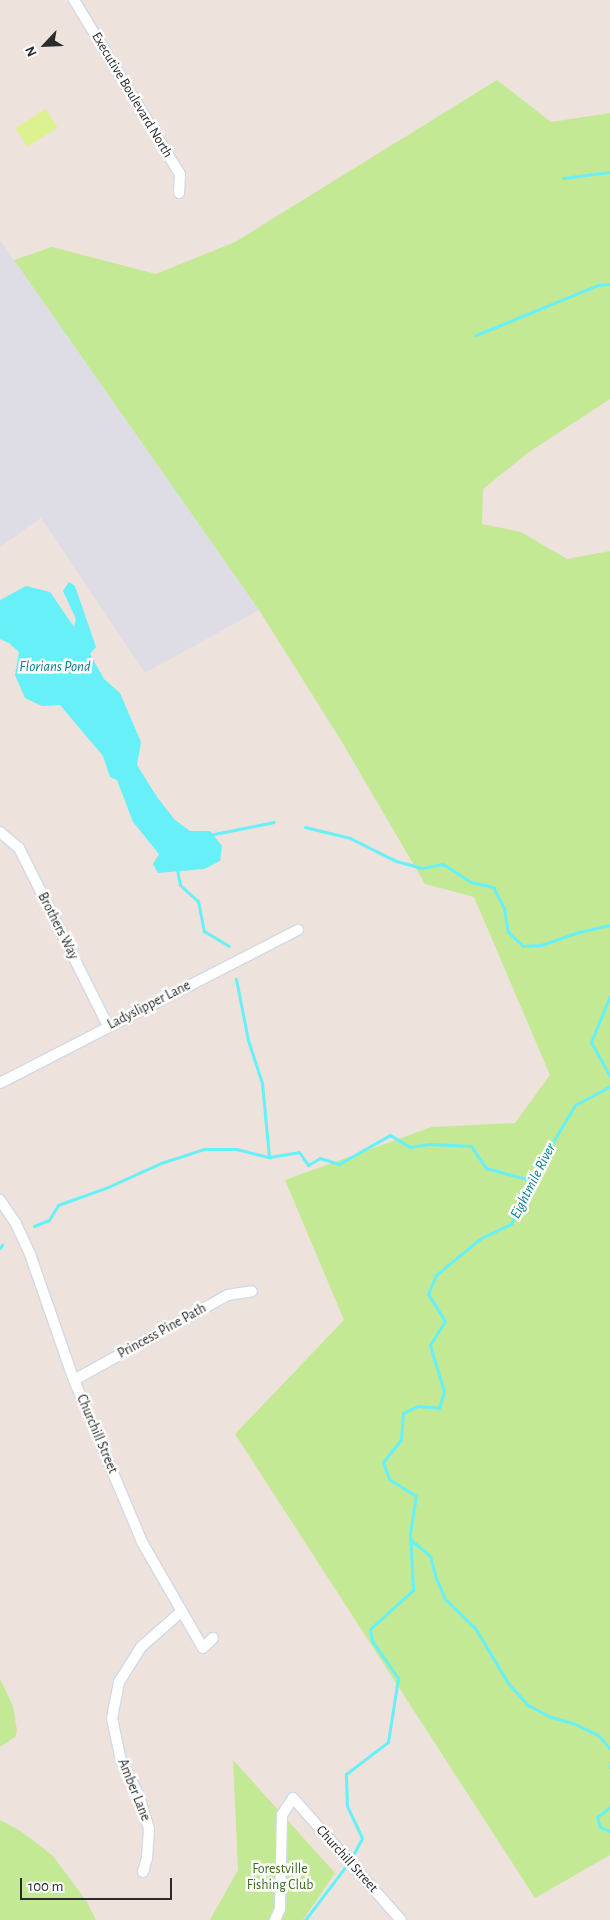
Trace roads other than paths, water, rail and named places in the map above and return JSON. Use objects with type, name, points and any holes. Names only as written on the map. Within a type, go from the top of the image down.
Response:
[{"type":"street","name":"Executive Boulevard North","points":[[74,0],[180,174],[179,193]]},
{"type":"street","name":"Brothers Way","points":[[0,832],[19,848],[108,1026]]},
{"type":"street","name":"Ladyslipper Lane","points":[[0,1083],[298,930]]},
{"type":"street","name":"Churchill Street","points":[[0,1200],[16,1224],[30,1254],[74,1380],[142,1542],[203,1648],[213,1638]]},
{"type":"street","name":"Princess Pine Path","points":[[74,1380],[228,1295],[252,1291]]},
{"type":"street","name":"Amber Lane","points":[[143,1872],[147,1858],[149,1829],[138,1794],[121,1761],[112,1718],[119,1682],[141,1647],[181,1612]]},
{"type":"street","name":"Churchill Street","points":[[275,1920],[280,1909],[282,1815],[293,1798],[401,1920]]},
{"type":"water","name":"Florians Pond","points":[[69,582],[75,586],[96,647],[90,654],[104,679],[120,693],[141,742],[137,765],[157,797],[175,820],[190,831],[210,831],[222,846],[220,861],[204,869],[158,873],[153,864],[159,854],[133,822],[117,780],[110,777],[103,756],[60,705],[42,706],[25,698],[15,675],[19,652],[9,643],[0,639],[0,600],[26,586],[50,592],[74,627],[76,619],[63,591]]},
{"type":"waterway","points":[[563,178],[610,172]]},
{"type":"waterway","points":[[476,335],[598,285],[610,284]]},
{"type":"waterway","points":[[209,835],[274,822]]},
{"type":"waterway","points":[[305,827],[350,838],[396,861],[422,868],[443,864],[471,882],[493,887],[504,908],[508,932],[523,946],[541,945],[579,932],[610,925]]},
{"type":"waterway","points":[[177,870],[180,885],[198,901],[204,931],[229,946]]},
{"type":"waterway","points":[[236,979],[248,1040],[262,1083],[269,1157]]},
{"type":"waterway","name":"Eightmile River","points":[[610,996],[591,1042],[610,1076]]},
{"type":"waterway","name":"Eightmile River","points":[[352,1857],[362,1838],[347,1806],[346,1774],[388,1742],[398,1678],[372,1641],[370,1629],[413,1590],[410,1533],[416,1496],[389,1479],[383,1462],[401,1440],[403,1413],[418,1406],[439,1408],[444,1392],[430,1345],[445,1321],[428,1294],[436,1275],[481,1238],[511,1224],[530,1180],[575,1105],[610,1086]]},
{"type":"waterway","points":[[34,1226],[49,1220],[58,1205],[108,1187],[161,1163],[204,1149],[236,1149],[269,1157],[299,1152],[308,1165],[320,1158],[339,1164],[390,1135],[410,1147],[429,1144],[471,1146],[486,1168],[530,1180]]},
{"type":"waterway","points":[[411,1540],[430,1556],[436,1578],[445,1599],[475,1628],[508,1683],[528,1705],[551,1717],[575,1724],[598,1735],[610,1749]]},
{"type":"waterway","points":[[610,1762],[610,1767]]},
{"type":"waterway","points":[[610,1807],[597,1817],[600,1827],[610,1831]]},
{"type":"waterway","name":"Eightmile River","points":[[305,1920],[346,1866]]},
{"type":"park label","name":"Forestville Fishing Club","points":[[280,1878]]}]
